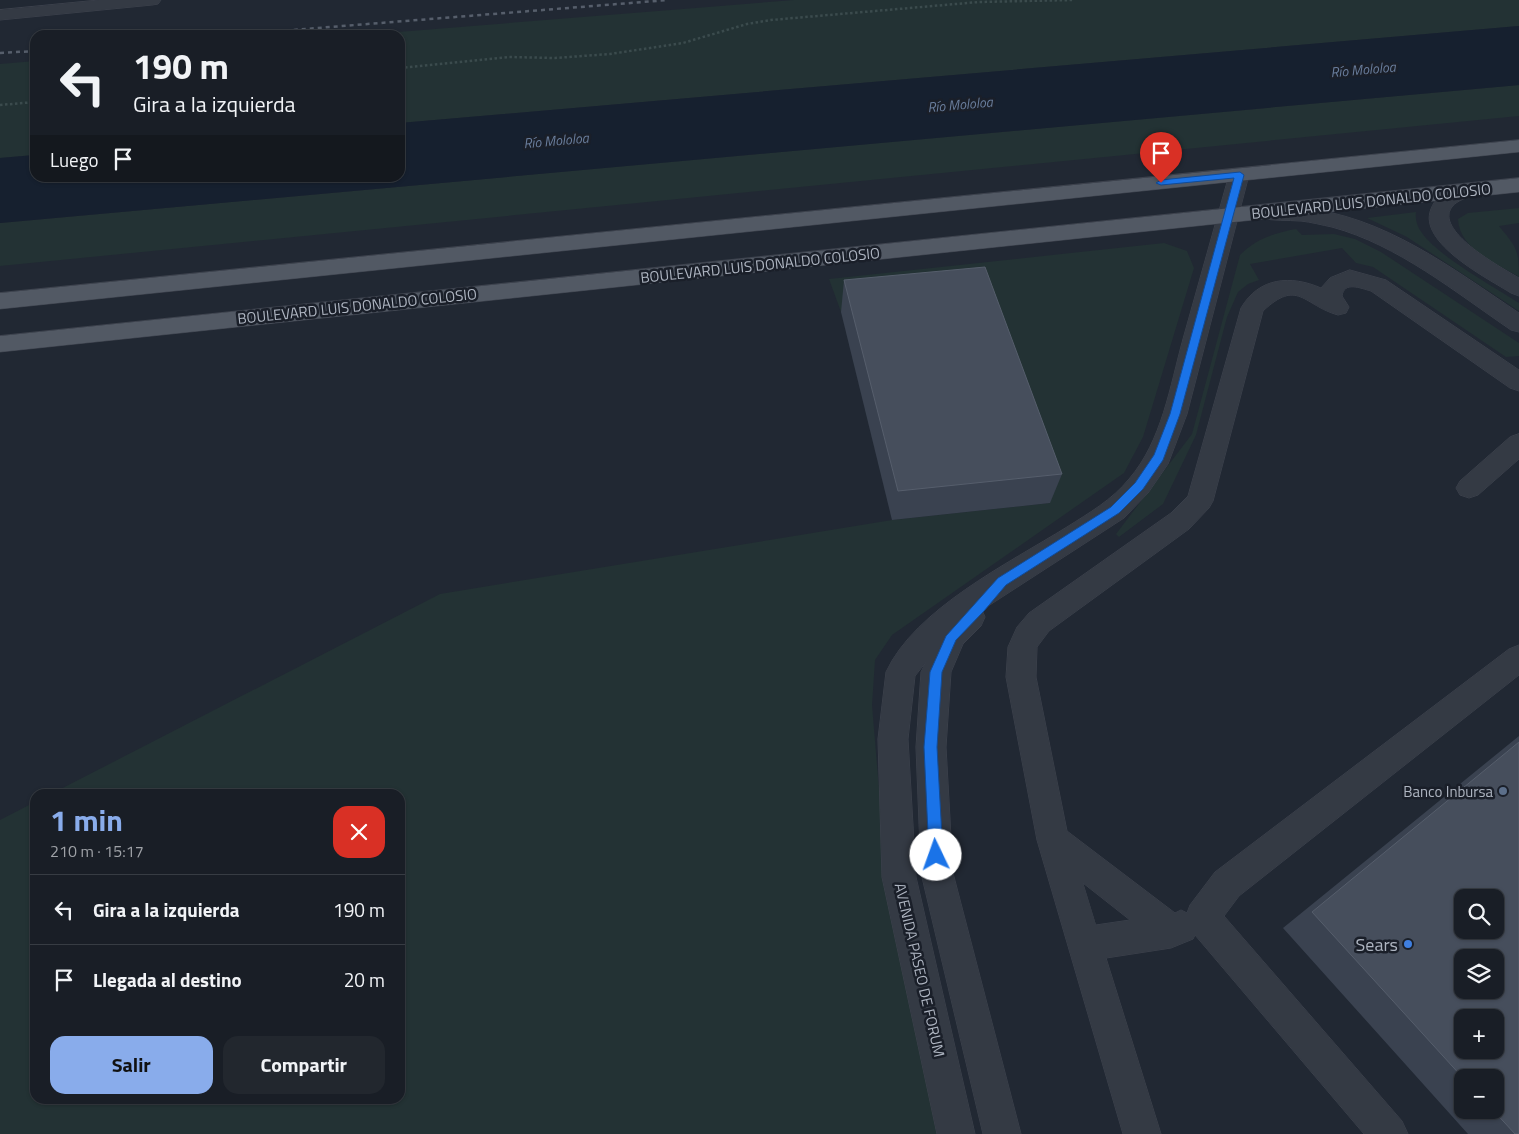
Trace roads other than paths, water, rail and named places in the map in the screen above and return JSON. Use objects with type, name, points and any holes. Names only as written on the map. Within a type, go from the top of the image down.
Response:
[{"type":"main road","points":[[0,301],[1519,146]]},
{"type":"main road","name":"BOULEVARD LUIS DONALDO COLOSIO","points":[[0,344],[1519,185]]},
{"type":"street","points":[[0,15],[152,0]]},
{"type":"street","name":"AVENIDA PASEO DE FORUM","points":[[956,1134],[899,876],[893,739],[901,672],[931,633],[1002,582],[1115,510],[1139,486],[1159,457],[1175,414],[1240,215],[1240,175]]},
{"type":"street","points":[[1475,190],[1453,194],[1442,204],[1438,217],[1443,231],[1453,244],[1519,288]]},
{"type":"street","points":[[1240,215],[1286,212],[1325,217],[1362,228],[1397,246],[1519,324]]},
{"type":"street","points":[[1142,1134],[1053,840],[1021,677],[1020,657],[1023,639],[1039,622],[1180,521],[1200,501],[1252,308],[1270,292],[1294,286],[1313,292],[1338,307],[1330,298],[1331,290],[1338,284],[1350,278],[1378,285],[1519,382]]},
{"type":"street","points":[[1469,488],[1519,444]]},
{"type":"street","name":"AVENIDA PASEO DE FORUM","points":[[1002,582],[980,608],[952,636],[936,672],[931,747],[937,873],[1002,1134]]},
{"type":"street","points":[[1084,944],[1171,931],[1202,917],[1227,884],[1519,658]]},
{"type":"street","points":[[1053,840],[1171,931]]},
{"type":"street","points":[[1202,917],[1389,1134]]},
{"type":"water","name":"Río Mololoa","points":[[1519,26],[1519,85],[0,223],[0,158],[30,155],[30,182],[405,182],[405,123]]},
{"type":"railway","points":[[293,30],[668,0]]},
{"type":"railway","points":[[0,53],[30,51]]},
{"type":"place","name":"Banco Inbursa","points":[[1503,791]]},
{"type":"place","name":"Sears","points":[[1408,944]]}]
